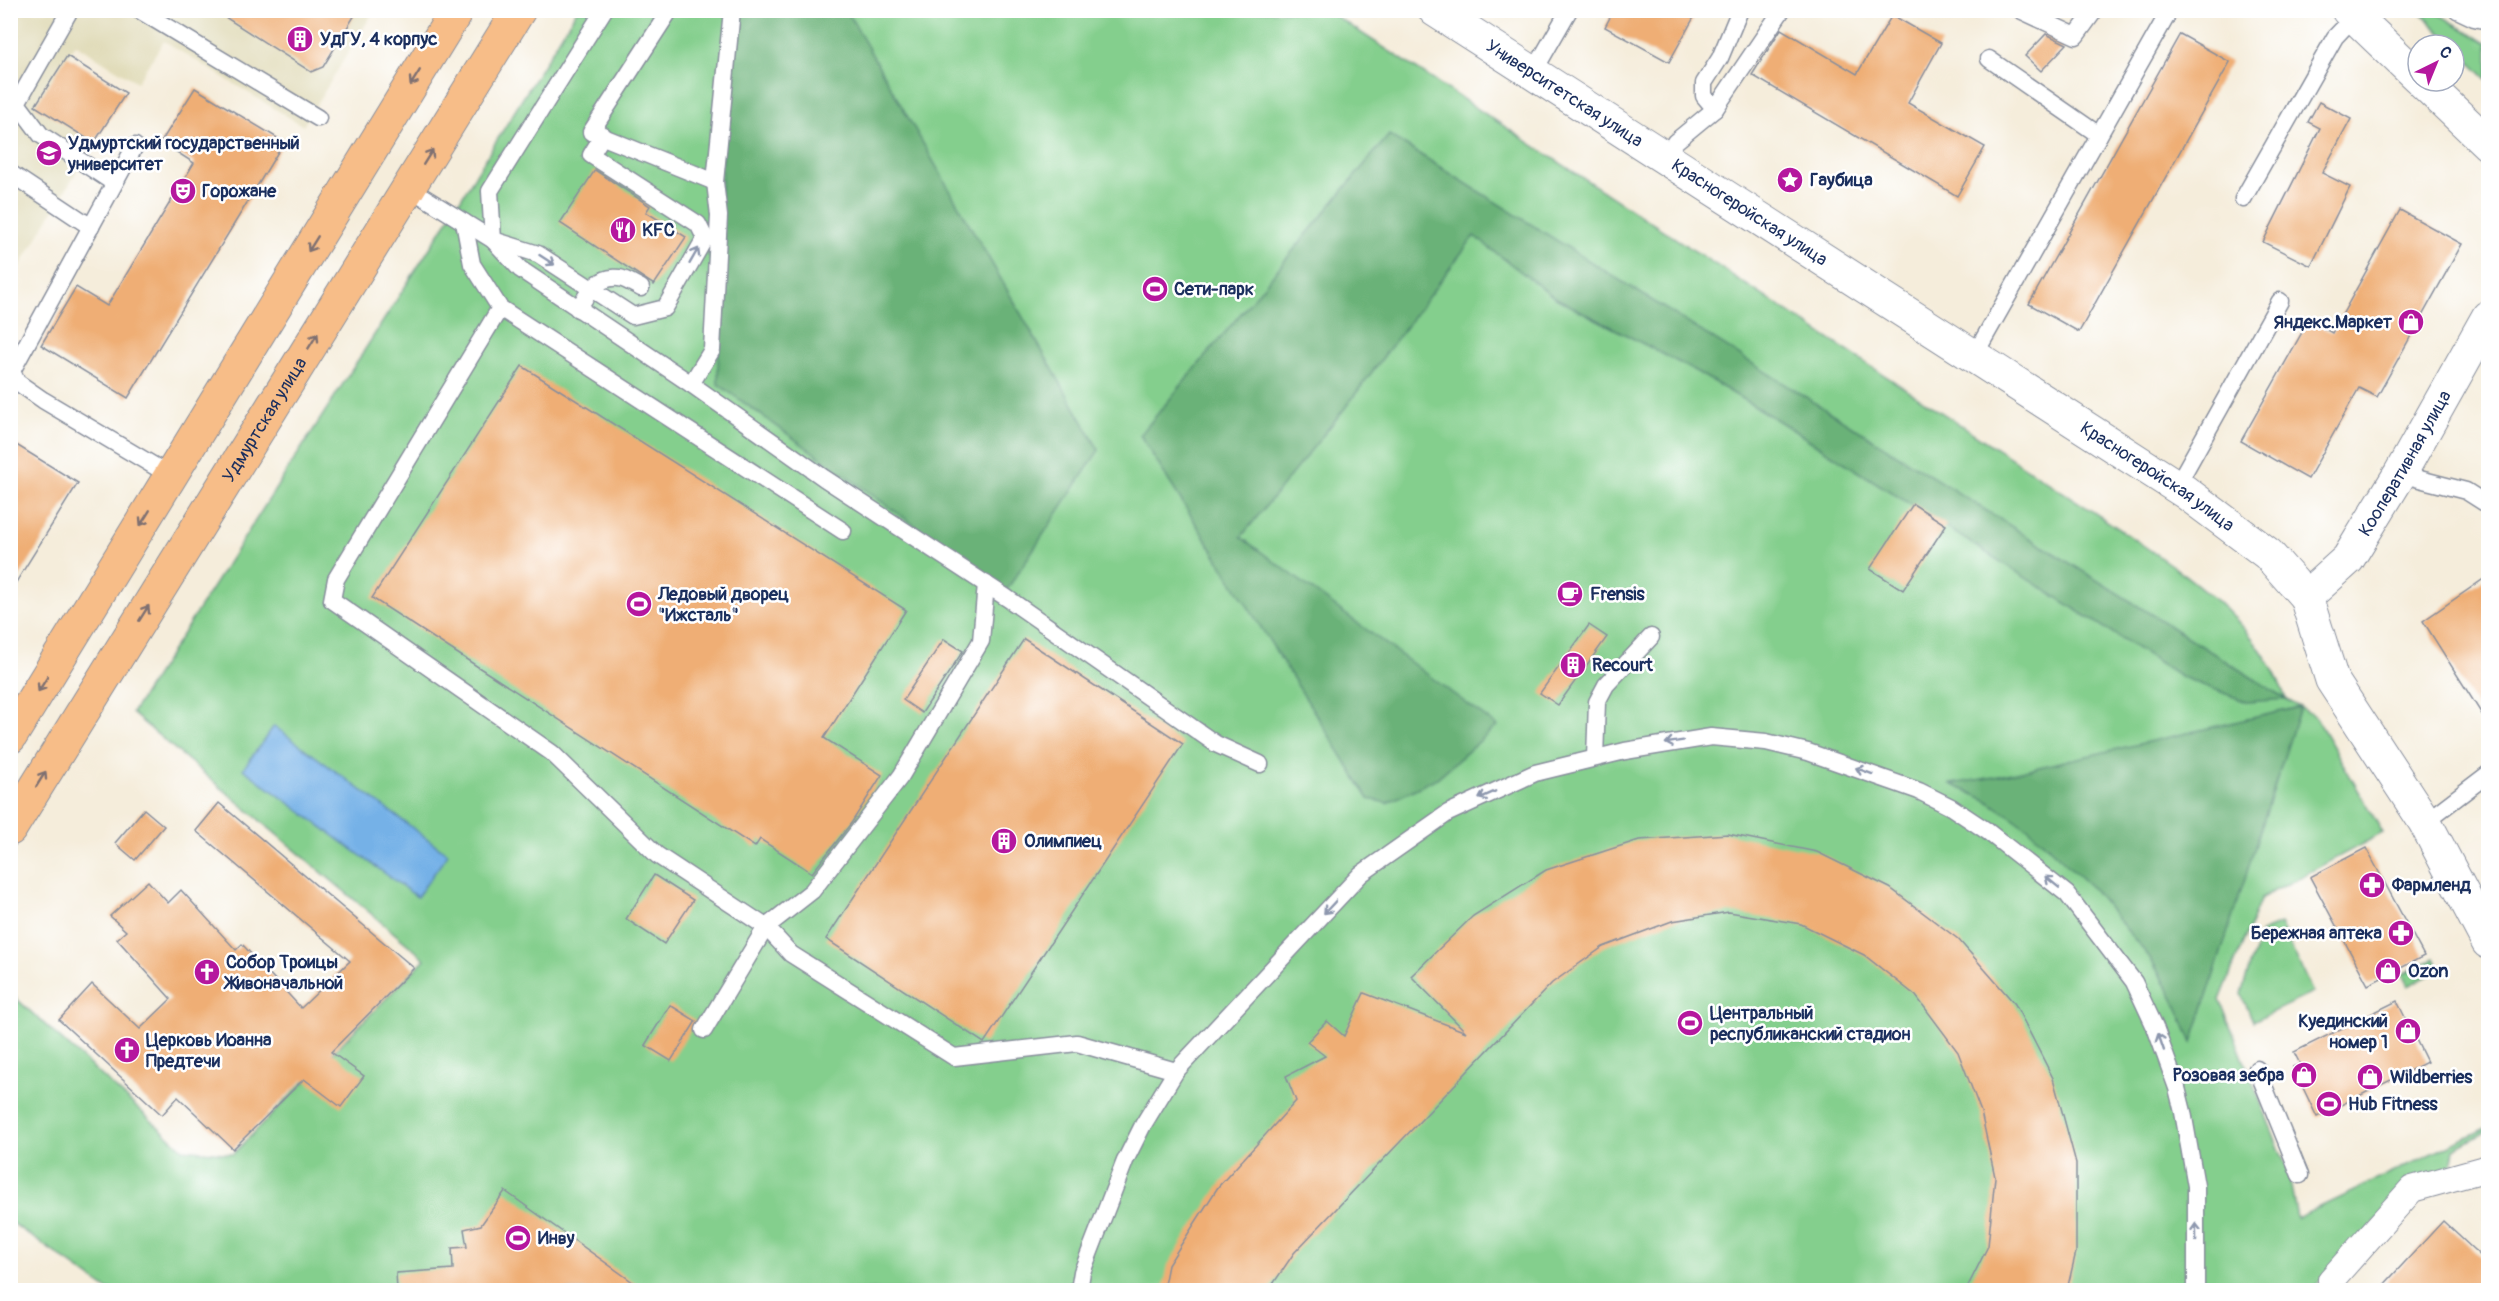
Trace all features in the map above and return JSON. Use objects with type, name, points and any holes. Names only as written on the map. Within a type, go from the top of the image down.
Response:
[{"type":"main road","points":[[10,737],[457,10]]},
{"type":"main road","name":"Удмуртская улица","points":[[10,829],[519,10]]},
{"type":"main road","points":[[198,432],[241,457]]},
{"type":"street","name":"Университетская улица","points":[[1435,10],[1665,158]]},
{"type":"street","points":[[2351,14],[2406,66]]},
{"type":"street","points":[[2435,93],[2488,144]]},
{"type":"street","name":"Красногеройская улица","points":[[1665,158],[2176,487],[2268,554],[2306,597],[2332,680],[2425,822],[2488,942]]},
{"type":"street","name":"Кооперативная улица","points":[[2306,597],[2348,559],[2400,474],[2488,317]]},
{"type":"street","points":[[2333,1290],[2331,1280],[2412,1189],[2488,1168]]},
{"type":"lane","points":[[70,10],[17,103],[41,135],[114,183]]},
{"type":"lane","points":[[140,10],[318,118]]},
{"type":"lane","points":[[492,240],[490,191],[604,10]]},
{"type":"lane","points":[[670,10],[591,132],[715,182]]},
{"type":"lane","points":[[691,384],[712,350],[719,216],[715,182],[732,10]]},
{"type":"lane","points":[[1533,73],[1569,10]]},
{"type":"lane","points":[[1715,109],[1704,96],[1704,82],[1720,58],[1740,10]]},
{"type":"lane","points":[[1665,158],[1675,142],[1715,109],[1782,10]]},
{"type":"lane","points":[[2020,10],[2076,36],[2096,10]]},
{"type":"lane","points":[[1974,356],[2170,10]]},
{"type":"lane","points":[[2457,10],[2474,18],[2488,21]]},
{"type":"lane","points":[[2243,199],[2335,37],[2351,14]]},
{"type":"lane","points":[[1989,59],[2099,135]]},
{"type":"lane","points":[[492,240],[538,254],[633,316],[665,308],[705,238],[698,224],[591,155],[603,135]]},
{"type":"lane","points":[[135,146],[11,372],[17,382],[43,400],[171,476]]},
{"type":"lane","points":[[10,173],[91,227]]},
{"type":"lane","points":[[409,188],[492,240],[520,269],[691,384],[832,484],[986,584],[1216,744],[1260,764]]},
{"type":"lane","points":[[464,222],[472,264],[500,308],[843,531]]},
{"type":"lane","points":[[578,309],[591,289],[602,280],[618,278],[641,288]]},
{"type":"lane","points":[[2176,487],[2280,301]]},
{"type":"lane","points":[[500,308],[336,579],[332,600],[552,753],[657,855],[766,927],[791,954],[954,1057],[1077,1043],[1176,1071]]},
{"type":"lane","points":[[2400,474],[2466,491],[2488,505]]},
{"type":"lane","points":[[704,1030],[766,927],[812,891],[902,776],[981,642],[986,584]]},
{"type":"lane","points":[[1595,758],[1597,702],[1606,685],[1651,637]]},
{"type":"lane","points":[[1079,1290],[1082,1272],[1125,1161],[1143,1125],[1176,1071],[1361,874],[1448,813],[1535,773],[1625,750],[1711,736],[1766,742],[1808,752],[1919,791],[1951,807],[1988,831],[2067,894],[2134,982],[2155,1027],[2177,1088],[2196,1186],[2196,1290]]},
{"type":"lane","points":[[2425,822],[2488,774]]},
{"type":"lane","points":[[2257,1069],[2300,1175]]},
{"type":"shaded area","name":"Удмуртский государственный университет","points":[[11,11],[374,11],[303,126],[164,41],[137,82],[75,44],[35,106],[94,143],[11,281]]},
{"type":"green space","points":[[577,10],[1328,11],[2171,565],[2218,602],[2239,622],[2273,670],[2286,699],[2316,717],[2383,833],[2261,898],[2220,1000],[2288,1171],[2297,1218],[2488,1127],[2488,1131],[2454,1149],[2451,1166],[2394,1203],[2312,1290],[108,1290],[11,1222],[11,994],[183,1149],[233,1154],[425,959],[132,713],[451,215]]},
{"type":"green space","points":[[732,11],[847,11],[1099,450],[1006,591],[718,384],[719,216]]},
{"type":"green space","points":[[2419,11],[2434,11],[2488,44],[2488,80],[2466,58],[2466,33],[2441,33]]},
{"type":"green space","points":[[1389,135],[2286,699],[2247,702],[2182,677],[1779,421],[1697,372],[1554,297],[1474,236],[1345,408],[1241,537],[1497,726],[1437,778],[1387,803],[1369,799],[1140,435]]},
{"type":"green space","points":[[2300,707],[2192,1043],[2174,999],[2150,958],[2093,889],[2028,828],[1986,800],[1951,784],[1995,777]]},
{"type":"green space","points":[[2280,924],[2313,993],[2253,1021],[2241,994],[2261,932]]},
{"type":"green space","points":[[2435,958],[2440,970],[2408,986],[2402,974]]},
{"type":"water","points":[[274,726],[448,854],[417,897],[243,769]]},
{"type":"building","name":"УдГУ, 4 корпус","points":[[214,10],[358,10],[323,67],[311,72]]},
{"type":"building","points":[[1614,10],[1698,10],[1669,62],[1605,27]]},
{"type":"building","points":[[1892,15],[1941,43],[1908,103],[1985,147],[1957,196],[1752,75],[1781,29],[1857,74]]},
{"type":"building","points":[[2046,34],[2067,44],[2041,71],[2025,56]]},
{"type":"building","points":[[2180,34],[2230,62],[2079,332],[2029,304]]},
{"type":"building","points":[[67,56],[126,93],[94,143],[35,106]]},
{"type":"building","points":[[195,88],[284,142],[128,398],[41,345],[76,287],[107,306],[194,163],[161,142]]},
{"type":"building","points":[[2319,102],[2351,119],[2322,173],[2350,187],[2311,266],[2263,242],[2320,128],[2308,122]]},
{"type":"building","name":"KFC","points":[[595,170],[650,206],[646,212],[686,237],[654,285],[560,223]]},
{"type":"building","points":[[2400,210],[2462,244],[2377,397],[2359,388],[2308,479],[2241,441],[2309,320],[2332,333]]},
{"type":"building","name":"Ледовый дворец \"Ижсталь\"","points":[[522,366],[906,610],[824,738],[882,775],[852,822],[812,873],[760,839],[755,847],[372,598]]},
{"type":"building","points":[[10,441],[78,483],[10,592]]},
{"type":"building","points":[[1913,504],[1946,525],[1903,590],[1870,569]]},
{"type":"building","points":[[2488,576],[2488,724],[2423,621]]},
{"type":"building","name":"Recourt","points":[[1589,625],[1607,637],[1558,705],[1540,693]]},
{"type":"building","points":[[944,639],[963,651],[922,713],[903,700]]},
{"type":"building","name":"Олимпиец","points":[[1024,639],[1183,744],[984,1043],[826,939]]},
{"type":"building","points":[[219,803],[414,968],[331,1052],[364,1076],[341,1107],[304,1079],[233,1149],[178,1097],[162,1115],[59,1020],[92,984],[140,1029],[171,999],[117,939],[126,931],[110,916],[148,881],[168,903],[181,890],[236,950],[242,944],[301,1008],[350,961],[196,831]]},
{"type":"building","points":[[144,809],[164,826],[135,860],[115,843]]},
{"type":"building","points":[[1728,834],[1817,852],[1890,888],[1958,939],[2015,1004],[2053,1078],[2076,1163],[2076,1252],[2067,1290],[1966,1290],[1988,1246],[1995,1177],[1981,1112],[1958,1052],[1916,996],[1864,955],[1801,924],[1729,912],[1672,921],[1603,947],[1552,983],[1294,1253],[1269,1290],[1163,1290],[1168,1265],[1218,1187],[1296,1101],[1286,1076],[1325,1056],[1307,1042],[1327,1021],[1344,1036],[1364,993],[1466,1032],[1411,976],[1473,916],[1546,870],[1639,840]]},
{"type":"building","points":[[2366,848],[2424,956],[2368,985],[2310,877]]},
{"type":"building","points":[[654,875],[693,900],[664,944],[626,919]]},
{"type":"building","points":[[2397,1001],[2427,1062],[2317,1117],[2293,1067],[2300,1064],[2294,1052]]},
{"type":"building","points":[[670,1005],[696,1021],[671,1061],[645,1045]]},
{"type":"building","name":"Инву","points":[[505,1191],[644,1290],[397,1290],[396,1273],[453,1269],[452,1248],[467,1247],[464,1229],[481,1225]]},
{"type":"building","points":[[2443,1221],[2488,1263],[2488,1290],[2379,1290]]},
{"type":"place","name":"УдГУ, 4 корпус","points":[[300,39]]},
{"type":"place","name":"Удмуртский государственный университет","points":[[49,153]]},
{"type":"place","name":"Гаубица","points":[[1790,180]]},
{"type":"place","name":"Горожане","points":[[183,191]]},
{"type":"place","name":"KFC","points":[[623,230]]},
{"type":"place","name":"Сети-парк","points":[[1155,289]]},
{"type":"place","name":"Яндекс.Маркет","points":[[2411,322]]},
{"type":"place","name":"Frensis","points":[[1570,594]]},
{"type":"place","name":"Ледовый дворец \"Ижсталь\"","points":[[639,604]]},
{"type":"place","name":"Recourt","points":[[1573,665]]},
{"type":"place","name":"Олимпиец","points":[[1004,841]]},
{"type":"place","name":"Фармленд","points":[[2372,885]]},
{"type":"place","name":"Бережная аптека","points":[[2401,933]]},
{"type":"place","name":"Ozon","points":[[2388,971]]},
{"type":"place","name":"Собор Троицы Живоначальной","points":[[207,972]]},
{"type":"place","name":"Центральный республиканский стадион","points":[[1690,1023]]},
{"type":"place","name":"Куединский номер 1","points":[[2408,1031]]},
{"type":"place","name":"Церковь Иоанна Предтечи","points":[[127,1050]]},
{"type":"place","name":"Розовая зебра","points":[[2304,1075]]},
{"type":"place","name":"Wildberries","points":[[2370,1077]]},
{"type":"place","name":"Hub Fitness","points":[[2329,1104]]},
{"type":"place","name":"Инву","points":[[518,1238]]}]
